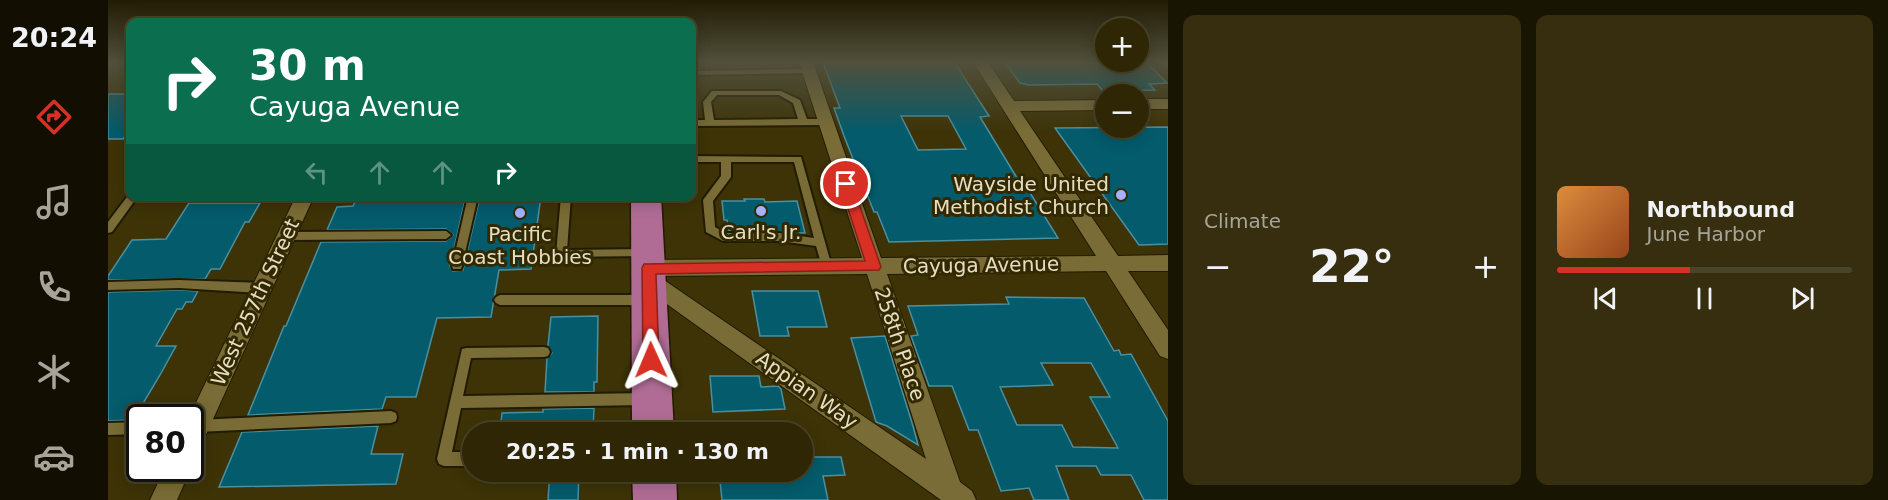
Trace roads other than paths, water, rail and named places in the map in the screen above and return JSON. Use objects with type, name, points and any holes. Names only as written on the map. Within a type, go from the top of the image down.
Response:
[{"type":"highway","points":[[646,201],[653,416]]},
{"type":"highway","points":[[654,482],[655,500]]},
{"type":"street","name":"258th Place","points":[[813,85],[874,267],[956,494]]},
{"type":"street","points":[[995,85],[1168,349]]},
{"type":"street","points":[[1149,104],[1168,104]]},
{"type":"street","points":[[1008,106],[1095,105]]},
{"type":"street","name":"West 257th Street","points":[[204,408],[303,201]]},
{"type":"street","name":"Cayuga Avenue","points":[[649,276],[827,267],[1168,263]]},
{"type":"street","name":"Appian Way","points":[[649,276],[956,494]]},
{"type":"street","points":[[163,500],[171,482]]},
{"type":"lane","points":[[710,123],[707,102],[715,93],[781,93],[797,102],[803,122]]},
{"type":"lane","points":[[696,123],[825,122]]},
{"type":"lane","points":[[696,159],[798,159],[827,267]]},
{"type":"lane","points":[[726,159],[726,177],[708,200],[710,229],[723,237],[779,237],[821,243]]},
{"type":"lane","points":[[108,229],[129,201]]},
{"type":"lane","points":[[457,266],[472,201]]},
{"type":"lane","points":[[566,201],[561,254],[649,276]]},
{"type":"lane","points":[[286,236],[446,235]]},
{"type":"lane","points":[[500,300],[649,276]]},
{"type":"lane","points":[[108,286],[179,284],[262,288]]},
{"type":"lane","points":[[462,459],[444,459],[466,353],[544,352]]},
{"type":"lane","points":[[457,402],[653,416]]},
{"type":"lane","points":[[204,430],[391,417]]},
{"type":"lane","points":[[108,429],[126,429]]},
{"type":"place","name":"Wayside United Methodist Church","points":[[1121,195]]},
{"type":"place","name":"Carl's Jr.","points":[[761,211]]},
{"type":"place","name":"Pacific Coast Hobbies","points":[[520,213]]}]
